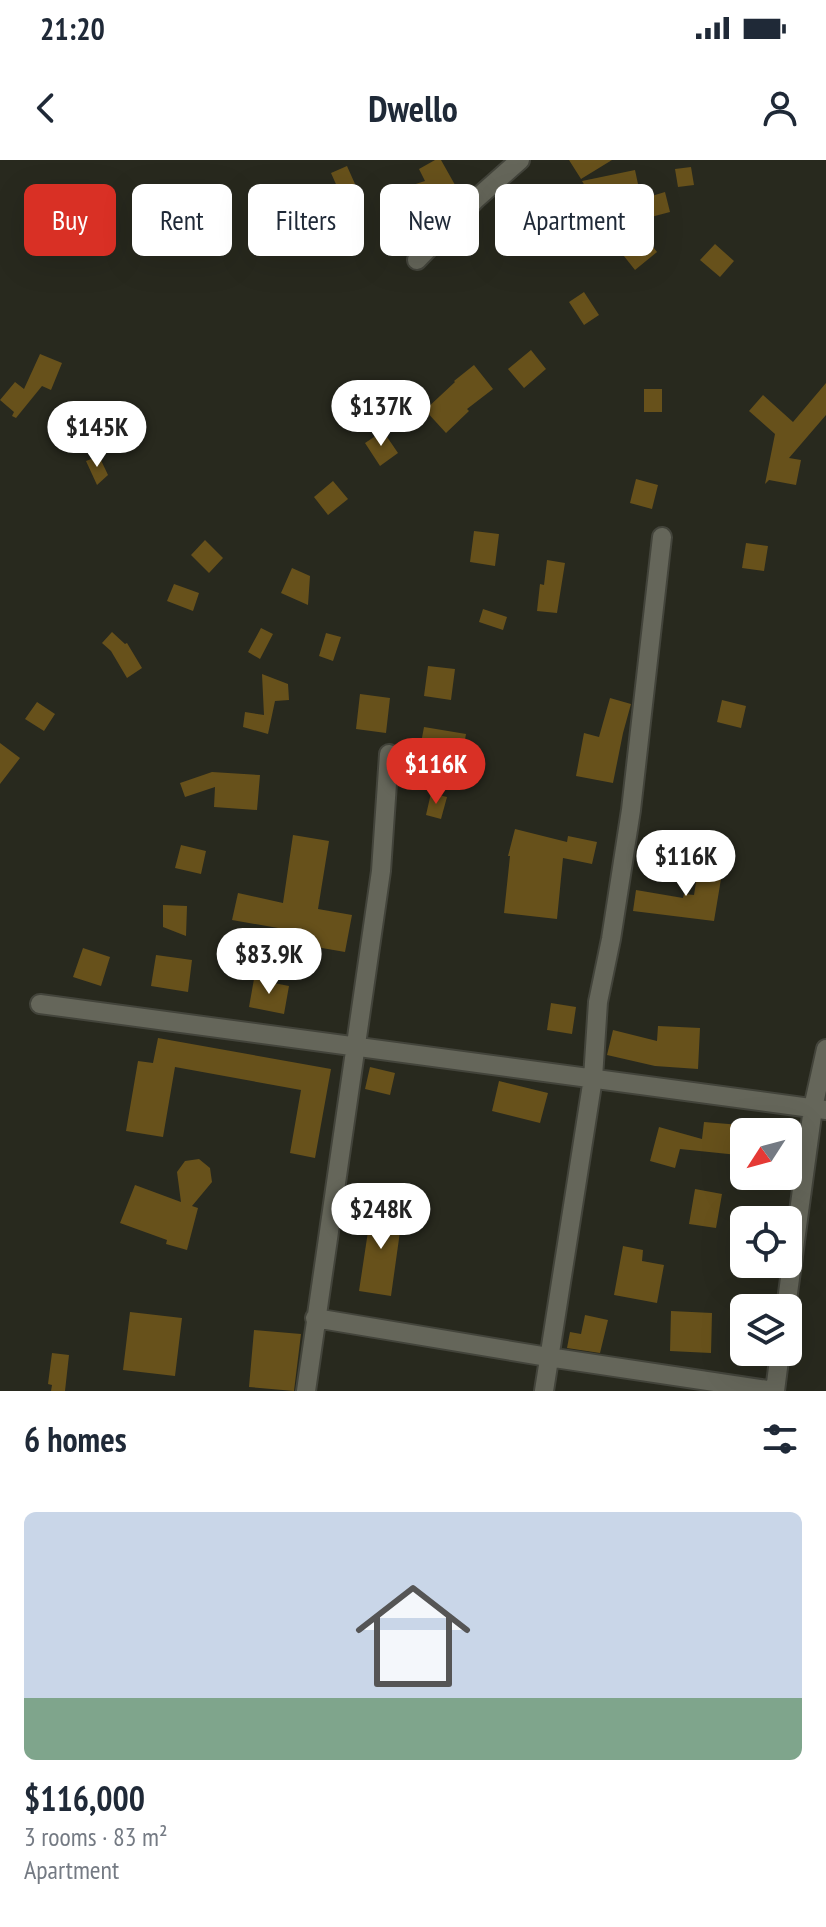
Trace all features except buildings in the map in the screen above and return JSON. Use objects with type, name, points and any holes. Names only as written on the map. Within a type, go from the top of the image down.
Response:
[{"type":"street","points":[[417,260],[476,199],[520,160]]},
{"type":"street","points":[[544,1391],[593,1078],[598,1002],[631,810],[662,537]]},
{"type":"street","points":[[306,1391],[381,871],[389,754]]},
{"type":"street","points":[[40,1004],[820,1109]]},
{"type":"street","points":[[788,1294],[820,1109],[826,1049]]},
{"type":"street","points":[[315,1318],[774,1391],[778,1366]]}]
